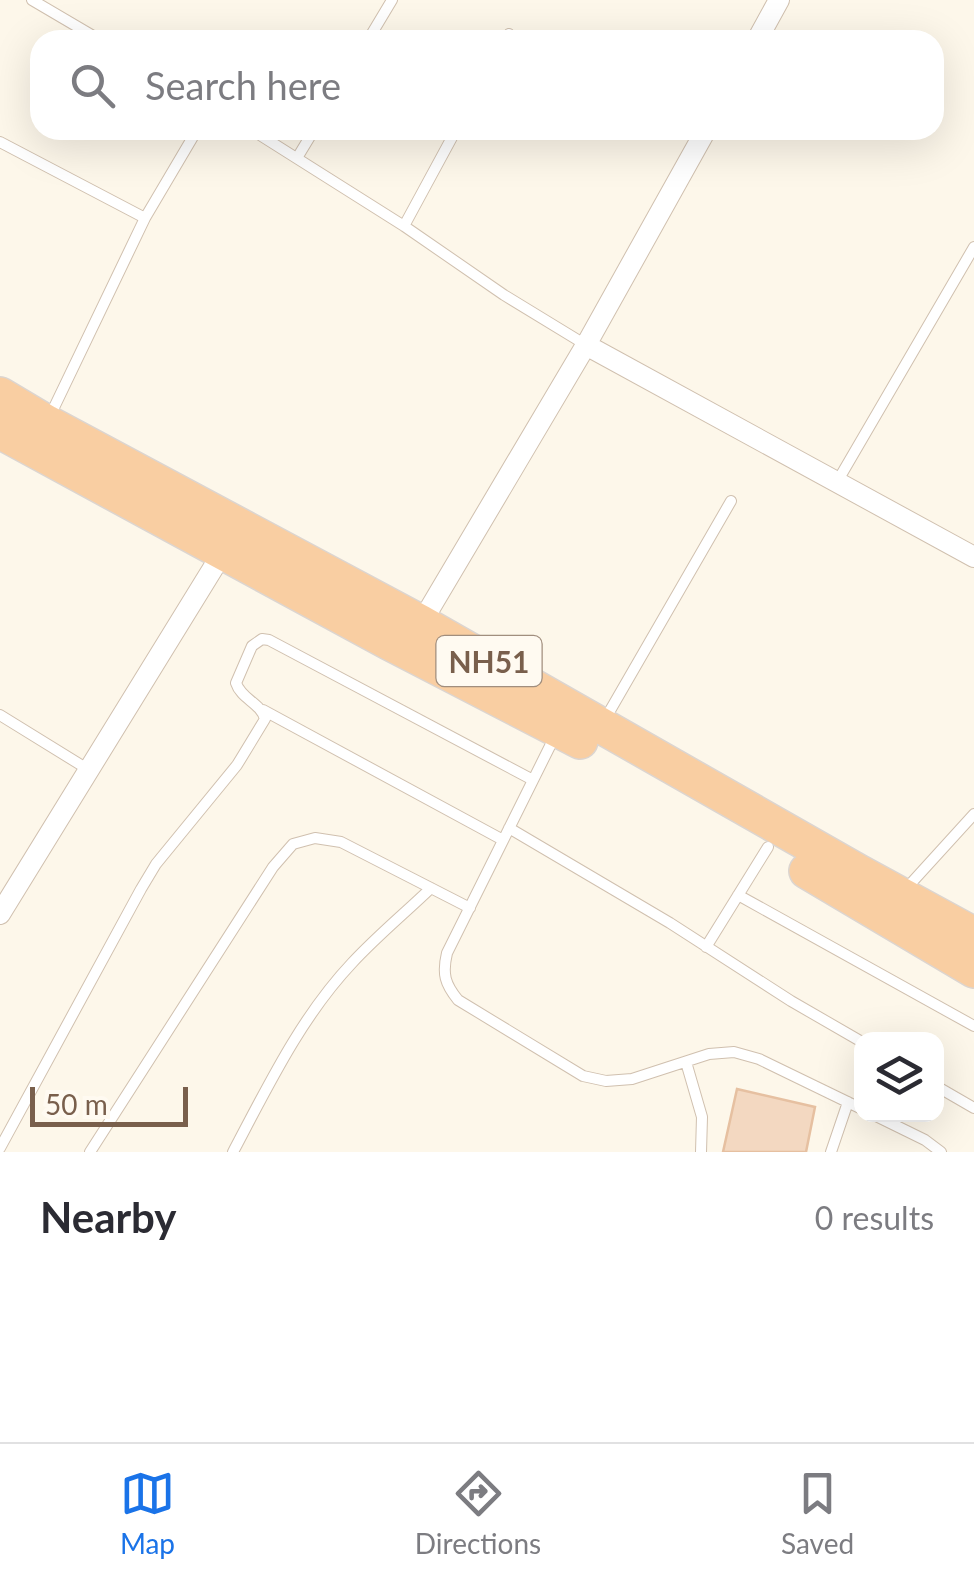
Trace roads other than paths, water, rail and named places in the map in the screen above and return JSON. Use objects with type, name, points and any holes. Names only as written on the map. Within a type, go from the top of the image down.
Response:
[{"type":"highway","name":"NH51","points":[[0,395],[41,437],[564,718],[768,847],[974,935]]},
{"type":"highway","name":"NH51","points":[[0,431],[41,437]]},
{"type":"highway","name":"NH51","points":[[564,718],[601,725],[879,893],[974,970]]},
{"type":"street","points":[[763,30],[780,0]]},
{"type":"street","points":[[413,637],[586,345],[700,140]]},
{"type":"street","points":[[586,345],[974,557]]},
{"type":"street","points":[[0,914],[231,538]]},
{"type":"lane","points":[[32,0],[83,30]]},
{"type":"lane","points":[[374,30],[392,0]]},
{"type":"lane","points":[[41,437],[145,218],[191,140]]},
{"type":"lane","points":[[268,140],[404,226],[504,296],[586,345]]},
{"type":"lane","points":[[297,158],[308,140]]},
{"type":"lane","points":[[404,226],[451,140]]},
{"type":"lane","points":[[0,142],[145,218]]},
{"type":"lane","points":[[837,482],[974,247]]},
{"type":"lane","points":[[601,725],[730,501]]},
{"type":"lane","points":[[503,840],[263,710],[240,692],[236,683],[252,646],[262,639],[268,640],[532,780]]},
{"type":"lane","points":[[0,1148],[140,889],[238,765],[266,718],[263,710]]},
{"type":"lane","points":[[0,715],[88,770]]},
{"type":"lane","points":[[564,718],[447,953],[443,971],[446,986],[458,1000],[583,1076],[606,1081],[632,1079],[709,1054],[734,1052],[759,1059],[854,1105]]},
{"type":"lane","points":[[879,893],[974,814]]},
{"type":"lane","points":[[509,828],[854,1037]]},
{"type":"lane","points":[[90,1152],[273,867],[293,844],[315,838],[341,842],[470,908]]},
{"type":"lane","points":[[706,947],[768,847]]},
{"type":"lane","points":[[233,1152],[279,1064],[316,1007],[352,963],[431,888]]},
{"type":"lane","points":[[738,895],[974,1026]]},
{"type":"lane","points":[[686,1062],[702,1117],[701,1152]]},
{"type":"lane","points":[[944,1091],[974,1108]]},
{"type":"lane","points":[[831,1152],[848,1102]]},
{"type":"lane","points":[[888,1122],[942,1152]]}]
